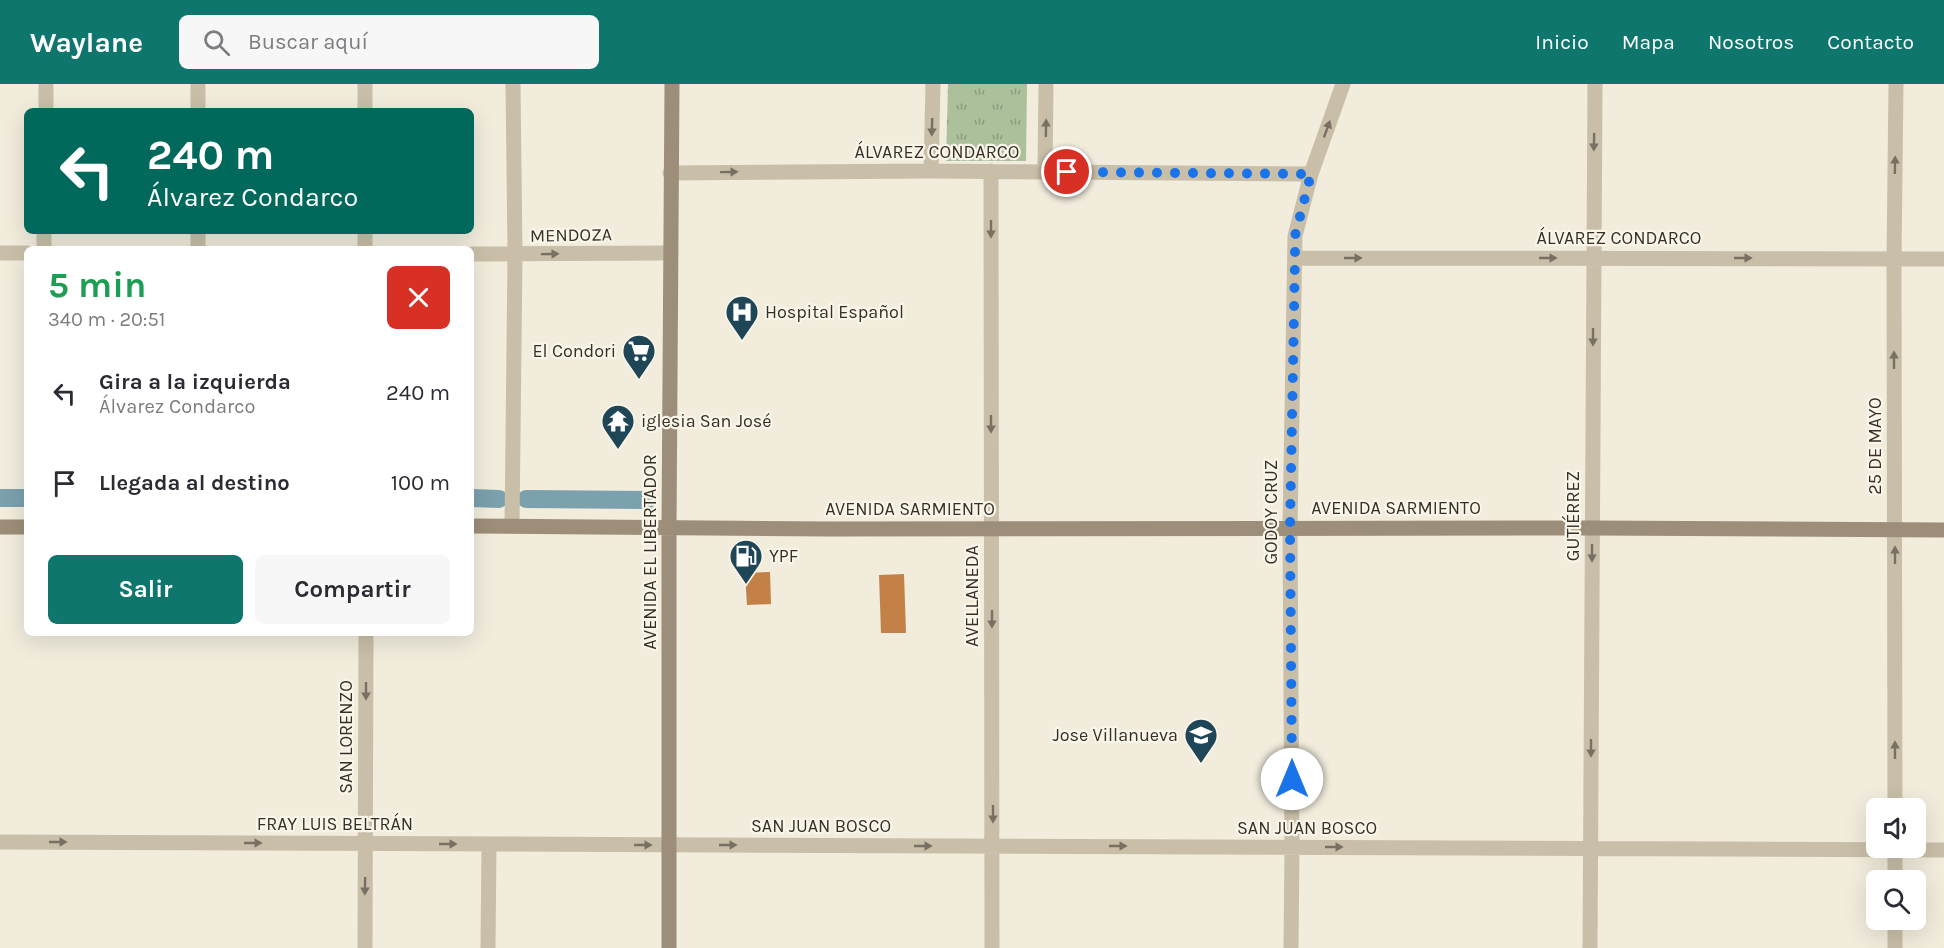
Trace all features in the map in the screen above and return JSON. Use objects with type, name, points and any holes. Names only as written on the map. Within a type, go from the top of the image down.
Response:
[{"type":"main road","name":"AVENIDA EL LIBERTADOR","points":[[669,948],[672,84]]},
{"type":"main road","name":"AVENIDA SARMIENTO","points":[[474,526],[1944,530]]},
{"type":"main road","points":[[0,527],[24,527]]},
{"type":"street","points":[[46,84],[46,108]]},
{"type":"street","points":[[198,84],[198,108]]},
{"type":"street","points":[[365,84],[365,108]]},
{"type":"street","points":[[512,526],[515,255],[513,84]]},
{"type":"street","points":[[931,171],[933,84]]},
{"type":"street","points":[[1045,172],[1046,84]]},
{"type":"street","name":"GODOY CRUZ","points":[[1291,948],[1290,528],[1295,236],[1311,174],[1343,84]]},
{"type":"street","name":"GUTIÉRREZ","points":[[1590,948],[1595,84]]},
{"type":"street","name":"25 DE MAYO","points":[[1895,798],[1896,84]]},
{"type":"street","name":"ÁLVAREZ CONDARCO","points":[[670,173],[991,171],[1311,174]]},
{"type":"street","name":"AVELLANEDA","points":[[991,171],[992,948]]},
{"type":"street","points":[[0,253],[24,253]]},
{"type":"street","name":"MENDOZA","points":[[474,254],[671,253]]},
{"type":"street","name":"ÁLVAREZ CONDARCO","points":[[1295,258],[1944,259]]},
{"type":"street","name":"SAN LORENZO","points":[[365,948],[366,636]]},
{"type":"street","name":"FRAY LUIS BELTRÁN","points":[[0,842],[669,845]]},
{"type":"street","points":[[488,948],[489,844]]},
{"type":"street","name":"SAN JUAN BOSCO","points":[[669,845],[1866,848]]},
{"type":"street","name":"SAN JUAN BOSCO","points":[[1926,849],[1944,850]]},
{"type":"street","points":[[1895,930],[1895,948]]},
{"type":"green space","points":[[948,84],[1027,84],[1026,161],[946,161]]},
{"type":"building","points":[[770,572],[771,604],[747,605],[745,573]]},
{"type":"building","points":[[904,574],[906,633],[881,633],[879,575]]},
{"type":"waterway","points":[[0,498],[24,498]]},
{"type":"waterway","points":[[474,498],[499,499]]},
{"type":"waterway","points":[[526,499],[647,500]]},
{"type":"place","name":"Hospital Español","points":[[742,341]]},
{"type":"place","name":"El Condori","points":[[639,380]]},
{"type":"place","name":"iglesia San José","points":[[618,450]]},
{"type":"place","name":"YPF","points":[[746,585]]},
{"type":"place","name":"Jose Villanueva","points":[[1201,764]]},
{"type":"route","points":[[1067,172],[1311,174],[1295,236],[1290,528],[1292,779]]}]
